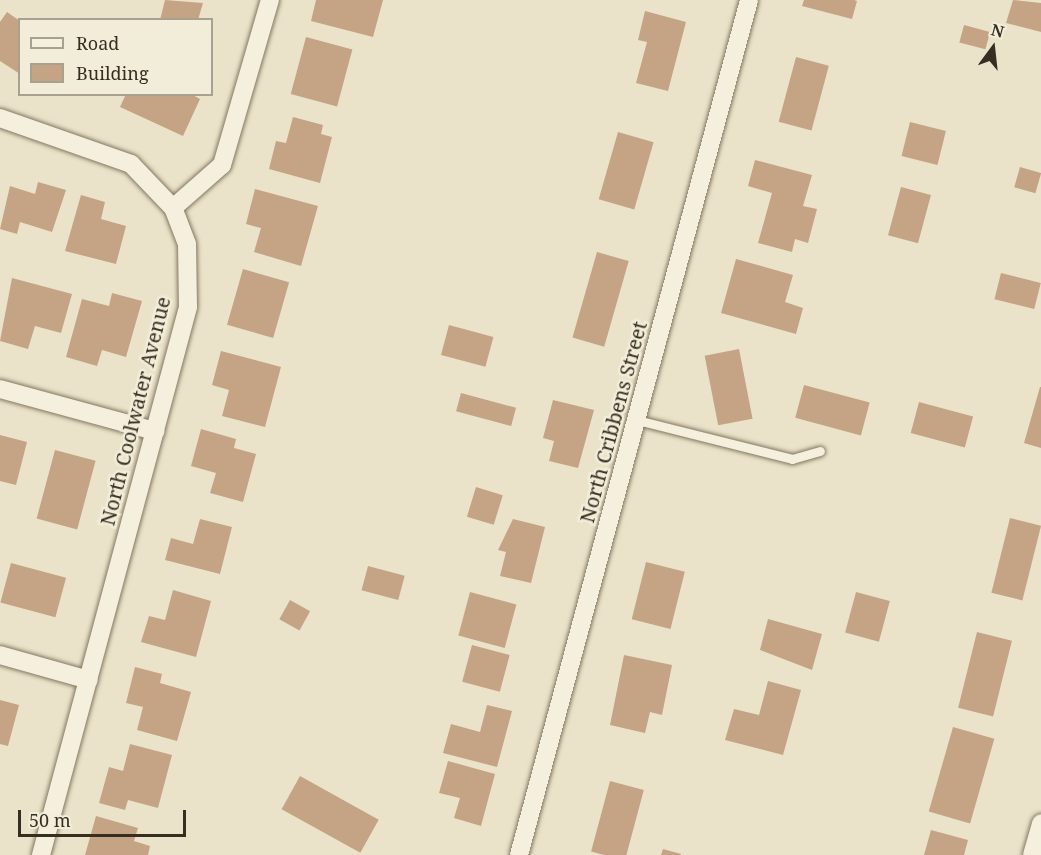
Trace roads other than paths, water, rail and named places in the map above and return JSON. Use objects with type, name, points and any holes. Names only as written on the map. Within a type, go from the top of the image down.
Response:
[{"type":"street","points":[[0,118],[131,164],[173,208],[222,165],[270,0]]},
{"type":"street","name":"North Cribbens Street","points":[[519,855],[749,0]]},
{"type":"street","name":"North Coolwater Avenue","points":[[41,855],[188,307],[187,244],[173,208]]},
{"type":"street","points":[[0,389],[154,431]]},
{"type":"street","points":[[0,655],[89,680]]},
{"type":"street","points":[[1032,855],[1041,823]]},
{"type":"lane","points":[[637,420],[792,459],[820,451]]}]
